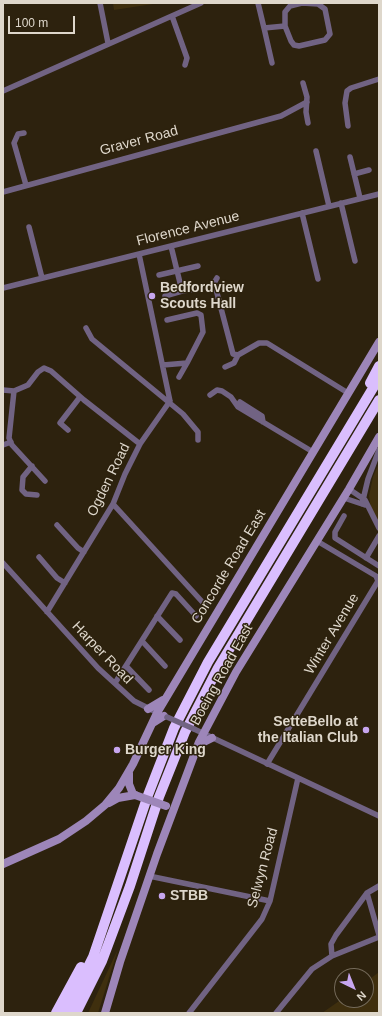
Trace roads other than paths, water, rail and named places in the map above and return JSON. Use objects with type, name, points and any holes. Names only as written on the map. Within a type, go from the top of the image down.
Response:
[{"type":"highway","points":[[319,478],[379,366]]},
{"type":"highway","points":[[65,1013],[93,957],[148,795],[174,728],[208,662],[379,378]]},
{"type":"highway","points":[[76,1013],[102,961],[130,886],[159,797],[185,732],[218,668],[379,400]]},
{"type":"highway","points":[[342,462],[379,409]]},
{"type":"highway","points":[[56,1013],[87,955],[119,882]]},
{"type":"main road","name":"Concorde Road East","points":[[105,805],[129,773],[152,724],[164,716],[166,698],[379,342]]},
{"type":"main road","name":"Boeing Road East","points":[[105,1013],[120,962],[149,876],[198,744],[200,730],[344,498],[379,437]]},
{"type":"main road","points":[[152,724],[148,708],[166,698]]},
{"type":"main road","points":[[198,744],[212,738]]},
{"type":"main road","points":[[129,773],[129,784],[134,795]]},
{"type":"main road","points":[[3,864],[59,839],[86,821],[105,805],[118,798],[134,795],[167,806],[176,801]]},
{"type":"main road","points":[[162,839],[169,813],[167,806]]},
{"type":"street","points":[[100,3],[108,43]]},
{"type":"street","points":[[3,91],[108,43],[201,3]]},
{"type":"street","points":[[258,3],[272,63]]},
{"type":"street","points":[[302,3],[318,4],[326,11],[330,34],[325,40],[297,46],[291,41],[285,26],[285,12],[290,6],[302,3]]},
{"type":"street","points":[[172,16],[187,58],[185,65]]},
{"type":"street","points":[[264,28],[285,26]]},
{"type":"street","points":[[348,126],[346,93],[351,88],[379,79]]},
{"type":"street","points":[[303,83],[307,102],[306,112],[308,122]]},
{"type":"street","name":"Graver Road","points":[[3,192],[281,116],[307,102]]},
{"type":"street","points":[[24,133],[18,134],[14,143],[26,185]]},
{"type":"street","points":[[316,151],[329,206]]},
{"type":"street","points":[[350,157],[360,198]]},
{"type":"street","points":[[354,174],[369,170]]},
{"type":"street","name":"Florence Avenue","points":[[3,288],[379,194]]},
{"type":"street","points":[[341,203],[356,261]]},
{"type":"street","points":[[302,213],[318,279]]},
{"type":"street","points":[[29,227],[42,278]]},
{"type":"street","points":[[171,246],[182,291]]},
{"type":"street","points":[[139,254],[170,401]]},
{"type":"street","points":[[159,276],[177,270],[198,266]]},
{"type":"street","points":[[216,278],[214,282],[231,352],[238,355]]},
{"type":"street","points":[[165,296],[182,291],[202,288]]},
{"type":"street","points":[[167,320],[197,313],[201,315],[203,332],[179,377]]},
{"type":"street","points":[[86,328],[92,339],[170,401],[198,432],[198,440]]},
{"type":"street","points":[[225,367],[234,363],[238,355],[259,343],[266,343],[348,393]]},
{"type":"street","points":[[163,365],[187,363]]},
{"type":"street","points":[[3,390],[14,391],[28,385],[38,372],[46,368],[140,444]]},
{"type":"street","points":[[210,395],[217,390],[222,391],[233,399],[238,407],[313,452]]},
{"type":"street","points":[[14,391],[9,434],[10,442],[45,481]]},
{"type":"street","points":[[68,430],[60,423],[80,397]]},
{"type":"street","name":"Ogden Road","points":[[47,612],[113,504],[125,474],[140,444],[170,401]]},
{"type":"street","points":[[240,402],[262,416],[263,422]]},
{"type":"street","points":[[3,445],[10,442]]},
{"type":"street","points":[[365,503],[368,479],[379,450]]},
{"type":"street","points":[[32,466],[23,477],[22,490],[26,494],[36,495]]},
{"type":"street","points":[[349,489],[365,503],[379,528]]},
{"type":"street","points":[[344,498],[365,503]]},
{"type":"street","points":[[113,504],[206,606]]},
{"type":"street","points":[[344,516],[335,532],[334,538],[379,566]]},
{"type":"street","points":[[57,525],[78,548],[84,552]]},
{"type":"street","points":[[366,558],[379,536]]},
{"type":"street","name":"Winter Avenue","points":[[267,764],[378,581],[376,576],[317,541]]},
{"type":"street","points":[[39,557],[57,578],[65,583]]},
{"type":"street","name":"Harper Road","points":[[3,563],[98,668],[134,701],[164,716],[200,730],[212,738],[379,816]]},
{"type":"street","points":[[115,683],[173,592],[196,616]]},
{"type":"street","points":[[157,616],[180,640]]},
{"type":"street","points":[[142,641],[165,666]]},
{"type":"street","points":[[126,666],[149,690]]},
{"type":"street","name":"Selwyn Road","points":[[189,1013],[262,919],[270,901],[298,778]]},
{"type":"street","points":[[149,876],[270,901]]},
{"type":"street","points":[[332,956],[331,949],[333,940],[367,893],[379,886]]},
{"type":"street","points":[[276,1013],[305,976],[332,956],[379,936],[367,893]]},
{"type":"place","name":"Bedfordview Scouts Hall","points":[[152,296]]},
{"type":"place","name":"SetteBello at the Italian Club","points":[[366,730]]},
{"type":"place","name":"Burger King","points":[[117,750]]},
{"type":"place","name":"STBB","points":[[162,896]]}]
